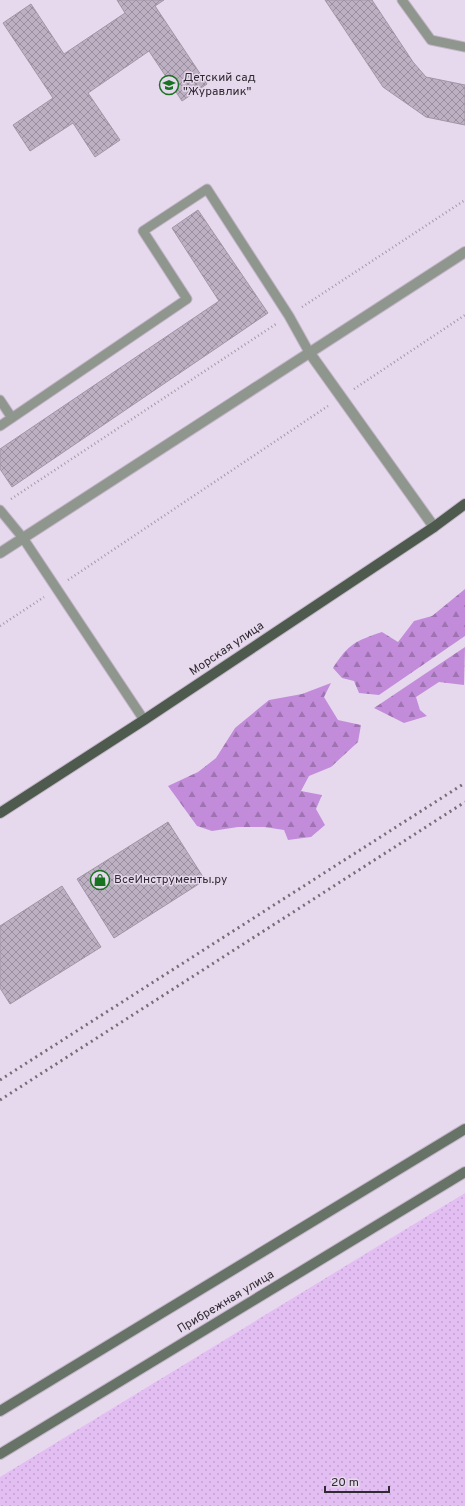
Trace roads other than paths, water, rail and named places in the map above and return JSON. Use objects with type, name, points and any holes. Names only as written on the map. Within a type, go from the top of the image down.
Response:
[{"type":"main road","name":"Морская улица","points":[[0,813],[144,720],[434,527],[465,504]]},
{"type":"main road","name":"Прибрежная улица","points":[[0,1411],[465,1129]]},
{"type":"main road","name":"Прибрежная улица","points":[[0,1454],[465,1172]]},
{"type":"street","points":[[0,553],[465,252]]},
{"type":"street","points":[[309,352],[434,527]]},
{"type":"lane","points":[[402,0],[431,40],[465,47]]},
{"type":"lane","points":[[0,426],[187,299],[143,230],[207,189],[289,316],[309,352]]},
{"type":"lane","points":[[0,400],[12,418]]},
{"type":"lane","points":[[0,510],[23,538],[144,720]]},
{"type":"railway","points":[[0,1080],[465,783]]},
{"type":"railway","points":[[0,1100],[465,802]]},
{"type":"place","name":"Детский сад \"Журавлик\"","points":[[169,85]]},
{"type":"place","name":"ВсеИнструменты.ру","points":[[100,880]]}]
